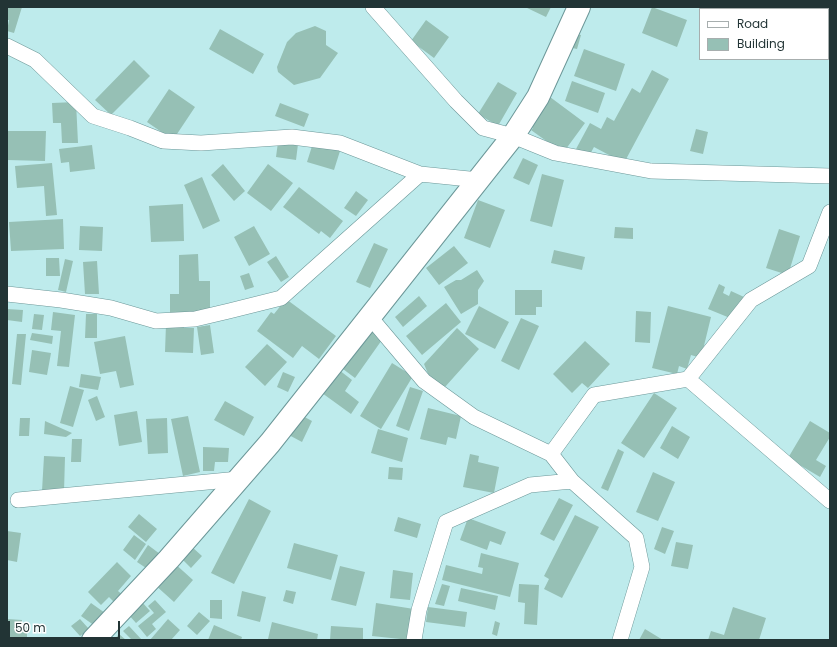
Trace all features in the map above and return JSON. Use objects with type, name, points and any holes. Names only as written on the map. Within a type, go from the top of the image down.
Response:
[{"type":"street","points":[[373,7],[451,96],[483,128],[514,136],[555,152],[651,171],[830,176]]},
{"type":"street","points":[[98,638],[270,443],[514,136],[538,97],[579,7]]},
{"type":"street","points":[[7,46],[35,60],[93,116],[163,141],[201,143],[292,137],[326,141],[340,143],[420,174],[479,180]]},
{"type":"street","points":[[7,294],[61,300],[111,308],[156,321],[195,319],[229,312],[281,298],[420,174]]},
{"type":"street","points":[[551,454],[594,395],[688,379],[751,300],[809,266],[830,212]]},
{"type":"street","points":[[370,317],[424,381],[474,417],[551,454],[572,481],[636,538],[642,567],[620,640]]},
{"type":"street","points":[[688,379],[830,501]]},
{"type":"street","points":[[18,500],[239,479]]},
{"type":"street","points":[[414,640],[419,610],[446,522],[530,485],[572,481]]},
{"type":"building","points":[[7,7],[22,7],[14,33],[7,31],[9,20],[7,20]]},
{"type":"building","points":[[525,7],[551,7],[546,17]]},
{"type":"building","points":[[652,7],[687,20],[677,47],[642,33]]},
{"type":"building","points":[[426,20],[449,37],[434,58],[411,41]]},
{"type":"building","points":[[315,26],[326,31],[326,45],[338,53],[320,78],[294,85],[278,72],[277,67],[287,42],[296,33]]},
{"type":"building","points":[[220,29],[264,54],[253,74],[209,49]]},
{"type":"building","points":[[571,33],[581,35],[577,49],[568,47]]},
{"type":"building","points":[[584,49],[625,64],[616,91],[574,76]]},
{"type":"building","points":[[134,60],[150,76],[111,115],[95,100]]},
{"type":"building","points":[[652,70],[669,79],[624,163],[594,147],[589,156],[576,149],[590,123],[601,129],[607,117],[614,121],[632,88],[640,93]]},
{"type":"building","points":[[572,81],[605,93],[598,113],[565,101]]},
{"type":"building","points":[[498,82],[517,93],[498,126],[478,114]]},
{"type":"building","points":[[169,89],[195,107],[173,140],[147,122]]},
{"type":"building","points":[[550,97],[585,123],[563,153],[531,130],[533,128],[529,126]]},
{"type":"building","points":[[76,102],[78,143],[62,143],[61,123],[53,123],[52,103]]},
{"type":"building","points":[[280,103],[309,114],[304,127],[275,116]]},
{"type":"building","points":[[696,129],[708,132],[703,154],[690,151]]},
{"type":"building","points":[[7,131],[46,131],[45,161],[7,160]]},
{"type":"building","points":[[278,142],[298,144],[296,160],[276,157]]},
{"type":"building","points":[[313,143],[340,151],[334,170],[307,162]]},
{"type":"building","points":[[92,145],[95,169],[70,172],[69,162],[61,163],[59,149]]},
{"type":"building","points":[[523,158],[538,165],[529,185],[513,178]]},
{"type":"building","points":[[52,163],[57,215],[46,216],[44,186],[17,188],[15,166]]},
{"type":"building","points":[[223,164],[245,191],[234,201],[211,175]]},
{"type":"building","points":[[268,164],[293,183],[271,211],[247,193]]},
{"type":"building","points":[[542,174],[564,180],[552,227],[530,221]]},
{"type":"building","points":[[202,177],[220,221],[203,229],[184,185]]},
{"type":"building","points":[[299,187],[343,221],[330,238],[321,231],[319,234],[283,207]]},
{"type":"building","points":[[356,191],[368,200],[356,216],[344,208]]},
{"type":"building","points":[[478,200],[505,210],[490,248],[464,238]]},
{"type":"building","points":[[183,204],[184,241],[151,242],[149,206]]},
{"type":"building","points":[[63,219],[64,249],[11,251],[9,222]]},
{"type":"building","points":[[80,226],[103,227],[102,251],[79,250]]},
{"type":"building","points":[[254,226],[270,254],[249,266],[234,237]]},
{"type":"building","points":[[615,227],[633,228],[633,239],[614,238]]},
{"type":"building","points":[[779,229],[800,236],[788,275],[766,268]]},
{"type":"building","points":[[374,243],[388,249],[370,288],[356,282]]},
{"type":"building","points":[[454,246],[468,263],[439,285],[426,268]]},
{"type":"building","points":[[554,250],[585,257],[582,270],[551,263]]},
{"type":"building","points":[[198,254],[199,281],[210,281],[210,315],[170,315],[170,294],[179,294],[179,255]]},
{"type":"building","points":[[276,256],[289,277],[281,282],[267,262]]},
{"type":"building","points":[[46,258],[59,258],[60,276],[46,276]]},
{"type":"building","points":[[65,259],[73,261],[66,292],[58,290]]},
{"type":"building","points":[[97,261],[99,294],[85,294],[83,262]]},
{"type":"building","points":[[477,270],[484,281],[478,290],[478,304],[461,314],[444,287],[456,280],[461,280]]},
{"type":"building","points":[[249,273],[254,287],[245,290],[240,276]]},
{"type":"building","points":[[719,284],[725,287],[723,293],[729,296],[731,291],[744,297],[739,309],[735,308],[730,318],[708,309]]},
{"type":"building","points":[[515,290],[542,290],[542,307],[536,307],[536,315],[515,315]]},
{"type":"building","points":[[419,296],[427,306],[403,327],[395,317]]},
{"type":"building","points":[[286,299],[336,336],[319,359],[302,346],[293,358],[257,331],[271,312],[274,314]]},
{"type":"building","points":[[446,303],[461,322],[422,355],[406,336]]},
{"type":"building","points":[[479,306],[509,322],[495,349],[465,334]]},
{"type":"building","points":[[668,306],[711,317],[701,358],[691,355],[687,369],[679,366],[677,374],[652,368]]},
{"type":"building","points":[[7,309],[23,310],[22,322],[7,320]]},
{"type":"building","points":[[636,311],[651,312],[650,343],[635,342]]},
{"type":"building","points":[[53,312],[75,315],[69,367],[57,366],[61,331],[51,330]]},
{"type":"building","points":[[34,314],[44,315],[42,330],[32,329]]},
{"type":"building","points":[[86,314],[97,314],[97,338],[85,338]]},
{"type":"building","points":[[521,318],[539,326],[519,370],[501,361]]},
{"type":"building","points":[[166,324],[184,324],[184,328],[194,328],[193,353],[165,352]]},
{"type":"building","points":[[210,325],[214,353],[201,355],[197,327]]},
{"type":"building","points":[[368,326],[384,337],[355,378],[339,366]]},
{"type":"building","points":[[457,328],[479,349],[445,387],[431,381],[424,364]]},
{"type":"building","points":[[32,333],[53,336],[52,344],[30,340]]},
{"type":"building","points":[[17,334],[26,334],[21,385],[12,384]]},
{"type":"building","points":[[125,336],[134,385],[120,388],[116,371],[100,374],[94,342]]},
{"type":"building","points":[[585,341],[610,364],[588,388],[582,383],[572,393],[553,374]]},
{"type":"building","points":[[267,344],[287,362],[265,386],[245,367]]},
{"type":"building","points":[[32,350],[51,353],[47,375],[29,372]]},
{"type":"building","points":[[392,363],[413,376],[381,429],[360,416]]},
{"type":"building","points":[[339,370],[352,380],[345,391],[359,402],[351,414],[322,393]]},
{"type":"building","points":[[283,372],[295,377],[288,392],[277,387]]},
{"type":"building","points":[[81,374],[101,377],[98,390],[79,387]]},
{"type":"building","points":[[70,386],[84,390],[73,427],[60,423]]},
{"type":"building","points":[[410,387],[423,391],[409,431],[396,426]]},
{"type":"building","points":[[654,393],[677,408],[644,458],[621,443]]},
{"type":"building","points":[[97,396],[105,417],[96,421],[88,400]]},
{"type":"building","points":[[225,401],[254,417],[244,436],[214,420]]},
{"type":"building","points":[[428,408],[461,416],[456,439],[448,437],[446,445],[420,439]]},
{"type":"building","points":[[137,411],[142,442],[119,446],[114,415]]},
{"type":"building","points":[[297,413],[312,421],[302,442],[287,434]]},
{"type":"building","points":[[188,416],[200,472],[183,476],[171,419]]},
{"type":"building","points":[[20,418],[30,418],[29,436],[19,436]]},
{"type":"building","points":[[167,418],[168,453],[148,454],[146,419]]},
{"type":"building","points":[[45,421],[72,433],[66,437],[44,434]]},
{"type":"building","points":[[810,421],[830,433],[830,437],[816,460],[826,466],[820,477],[788,458]]},
{"type":"building","points":[[672,426],[690,437],[678,459],[660,448]]},
{"type":"building","points":[[378,429],[408,438],[402,462],[371,453]]},
{"type":"building","points":[[72,439],[82,439],[81,462],[71,462]]},
{"type":"building","points":[[203,447],[229,448],[228,462],[215,462],[214,471],[203,471]]},
{"type":"building","points":[[618,449],[624,452],[608,491],[601,488]]},
{"type":"building","points":[[470,454],[479,456],[478,462],[499,467],[494,493],[463,487]]},
{"type":"building","points":[[44,456],[65,457],[64,492],[42,491]]},
{"type":"building","points":[[389,467],[403,468],[402,480],[388,479]]},
{"type":"building","points":[[653,472],[675,482],[658,521],[636,512]]},
{"type":"building","points":[[559,498],[573,505],[554,541],[540,534]]},
{"type":"building","points":[[249,499],[271,511],[234,584],[211,573]]},
{"type":"building","points":[[139,514],[157,529],[146,542],[128,527]]},
{"type":"building","points":[[575,515],[599,527],[562,598],[544,589],[549,579],[544,576]]},
{"type":"building","points":[[398,517],[421,524],[417,538],[394,531]]},
{"type":"building","points":[[468,518],[506,532],[501,545],[490,541],[487,550],[460,540]]},
{"type":"building","points":[[662,527],[674,531],[665,554],[654,549]]},
{"type":"building","points":[[7,531],[21,533],[17,562],[7,560]]},
{"type":"building","points":[[134,535],[146,544],[135,560],[123,550]]},
{"type":"building","points":[[676,542],[693,545],[688,569],[671,566]]},
{"type":"building","points":[[294,543],[338,555],[331,580],[287,568]]},
{"type":"building","points":[[148,545],[160,554],[149,570],[137,562]]},
{"type":"building","points":[[192,547],[202,556],[191,568],[182,559]]},
{"type":"building","points":[[481,553],[519,563],[510,597],[442,580],[446,565],[482,574],[483,568],[478,567]]},
{"type":"building","points":[[117,562],[131,576],[118,591],[124,596],[116,604],[109,597],[101,605],[88,592]]},
{"type":"building","points":[[173,562],[193,580],[174,602],[154,584]]},
{"type":"building","points":[[340,566],[365,572],[356,606],[331,600]]},
{"type":"building","points":[[393,570],[413,573],[410,600],[390,598]]},
{"type":"building","points":[[442,584],[450,586],[444,606],[435,604]]},
{"type":"building","points":[[519,584],[539,585],[537,625],[524,624],[525,603],[518,602]]},
{"type":"building","points":[[461,588],[498,596],[495,610],[458,601]]},
{"type":"building","points":[[286,590],[296,592],[293,604],[283,601]]},
{"type":"building","points":[[242,591],[266,597],[260,622],[237,616]]},
{"type":"building","points":[[155,600],[166,612],[152,624],[156,629],[147,637],[138,626],[154,613],[148,606]]},
{"type":"building","points":[[210,600],[222,600],[222,619],[210,618]]},
{"type":"building","points":[[142,602],[150,611],[136,623],[128,614]]},
{"type":"building","points":[[91,603],[105,613],[95,626],[81,616]]},
{"type":"building","points":[[376,603],[414,609],[410,640],[372,636]]},
{"type":"building","points":[[428,607],[467,612],[465,627],[426,622]]},
{"type":"building","points":[[733,607],[766,618],[759,640],[708,640],[711,631],[724,635]]},
{"type":"building","points":[[199,612],[210,621],[197,635],[187,626]]},
{"type":"building","points":[[7,619],[22,620],[22,627],[27,627],[27,640],[7,640]]},
{"type":"building","points":[[80,619],[89,629],[80,636],[71,626]]},
{"type":"building","points":[[168,619],[180,630],[171,640],[150,640]]},
{"type":"building","points":[[495,621],[500,623],[497,636],[492,634]]},
{"type":"building","points":[[272,622],[318,634],[317,640],[268,639]]},
{"type":"building","points":[[214,625],[242,637],[241,640],[208,640]]},
{"type":"building","points":[[129,626],[142,640],[132,640],[123,631]]},
{"type":"building","points":[[331,626],[363,628],[363,640],[330,640]]},
{"type":"building","points":[[645,629],[663,640],[639,640]]},
{"type":"building","points":[[119,634],[126,640],[114,640]]}]
